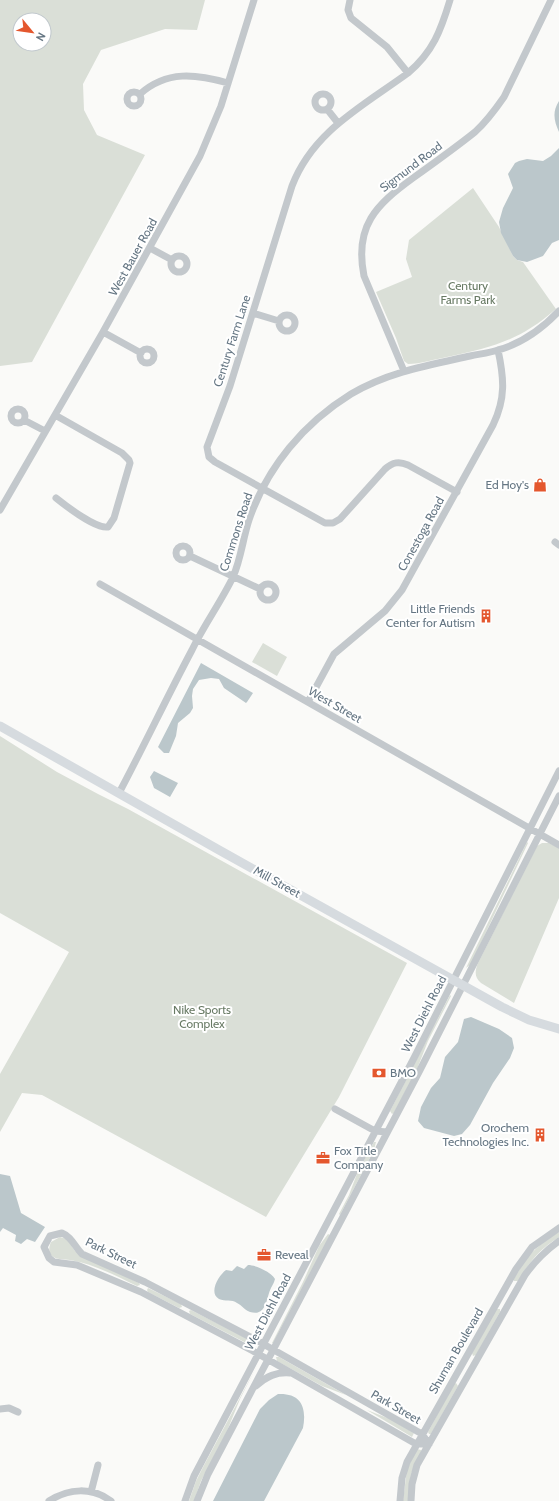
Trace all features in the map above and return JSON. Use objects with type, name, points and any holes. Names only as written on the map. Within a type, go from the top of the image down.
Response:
[{"type":"main road","name":"Mill Street","points":[[0,726],[119,794],[518,1015],[559,1029]]},
{"type":"street","name":"West Bauer Road","points":[[0,510],[103,332],[200,156],[213,127],[228,84],[254,0]]},
{"type":"street","points":[[350,0],[348,10],[351,18],[387,47],[408,73]]},
{"type":"street","name":"Century Farm Lane","points":[[450,0],[441,29],[434,43],[420,62],[408,73],[338,123],[327,133],[311,150],[295,177],[230,386],[207,447],[209,457],[215,462],[320,521],[330,523],[336,522],[340,519],[385,469],[393,463],[400,462],[408,465],[457,492]]},
{"type":"street","name":"Sigmund Road","points":[[404,371],[364,276],[362,249],[366,229],[383,201],[474,133],[495,110],[504,97],[551,0]]},
{"type":"street","points":[[140,94],[157,82],[180,76],[206,77],[228,84]]},
{"type":"street","points":[[327,108],[338,123]]},
{"type":"street","points":[[150,248],[172,260]]},
{"type":"street","name":"Commons Road","points":[[119,794],[197,640],[233,576],[248,524],[262,488],[289,448],[323,414],[357,391],[383,378],[404,371],[498,350],[516,343],[534,332],[559,311]]},
{"type":"street","points":[[253,313],[279,321]]},
{"type":"street","points":[[103,332],[141,353]]},
{"type":"street","name":"Conestoga Road","points":[[308,702],[334,654],[385,611],[402,590],[494,425],[500,409],[503,393],[503,380],[498,350]]},
{"type":"street","points":[[55,415],[122,453],[130,463],[114,518],[108,527],[101,527],[70,510],[56,498]]},
{"type":"street","points":[[24,420],[45,431]]},
{"type":"street","points":[[190,556],[260,589]]},
{"type":"street","name":"West Street","points":[[100,584],[559,844]]},
{"type":"street","name":"West Diehl Road","points":[[185,1501],[194,1476],[376,1131],[559,771]]},
{"type":"street","name":"West Diehl Road","points":[[197,1501],[202,1487],[463,985],[559,796]]},
{"type":"street","points":[[335,1109],[376,1131],[387,1132]]},
{"type":"street","name":"Shuman Boulevard","points":[[400,1501],[402,1478],[406,1462],[516,1269],[532,1247],[559,1228]]},
{"type":"street","name":"Park Street","points":[[56,1234],[68,1236],[82,1254],[145,1282],[264,1344],[422,1434],[429,1444],[416,1444],[259,1354],[141,1292],[77,1265],[54,1262],[46,1253],[44,1247],[46,1241],[50,1236],[56,1234]]},
{"type":"street","name":"Shuman Boulevard","points":[[411,1501],[414,1474],[418,1465],[525,1275],[534,1261],[547,1249],[559,1241]]},
{"type":"street","points":[[253,1388],[273,1374],[281,1372],[293,1373]]},
{"type":"street","points":[[0,1409],[10,1408],[18,1412]]},
{"type":"street","points":[[91,1492],[98,1465]]},
{"type":"street","points":[[50,1501],[60,1495],[73,1491],[85,1491],[99,1494],[111,1501]]},
{"type":"green space","points":[[0,0],[205,0],[197,30],[165,29],[101,50],[83,84],[84,110],[97,135],[145,155],[32,362],[0,366]]},
{"type":"green space","name":"Century Farms Park","points":[[473,188],[499,227],[513,256],[517,260],[523,262],[556,309],[530,329],[492,346],[408,364],[404,361],[396,338],[376,292],[412,277],[406,259],[409,240]]},
{"type":"green space","points":[[263,643],[287,657],[277,676],[252,662]]},
{"type":"green space","name":"Nike Sports Complex","points":[[0,736],[57,772],[128,809],[407,963],[339,1097],[266,1217],[42,1095],[22,1093],[0,1132],[0,1074],[69,952],[0,913]]},
{"type":"green space","points":[[527,842],[528,843],[471,964],[466,968]]},
{"type":"green space","points":[[542,843],[549,843],[559,848],[559,898],[514,1003],[481,983],[476,976],[476,969],[537,846]]},
{"type":"green space","points":[[450,995],[451,996],[428,1041],[417,1069],[394,1113],[392,1114],[390,1111]]},
{"type":"green space","points":[[374,1142],[376,1142],[374,1150],[340,1215],[339,1214],[349,1195],[358,1171]]},
{"type":"green space","points":[[559,1232],[559,1237],[536,1256],[518,1281],[514,1281],[523,1263],[532,1252]]},
{"type":"green space","points":[[328,1234],[330,1235],[272,1343],[303,1282],[319,1246]]},
{"type":"green space","points":[[60,1237],[67,1239],[75,1251],[139,1283],[140,1285],[137,1286],[88,1264],[58,1259],[52,1256],[49,1249],[51,1242]]},
{"type":"green space","points":[[148,1288],[181,1304],[182,1307],[179,1308],[148,1292]]},
{"type":"green space","points":[[496,1309],[500,1309],[500,1312],[476,1355],[473,1356],[472,1353]]},
{"type":"green space","points":[[191,1310],[254,1342],[254,1346],[190,1314],[189,1311]]},
{"type":"green space","points":[[276,1357],[279,1357],[346,1395],[322,1386],[277,1361]]},
{"type":"green space","points":[[259,1362],[240,1399],[227,1431],[201,1481],[194,1501],[189,1501],[203,1467]]},
{"type":"green space","points":[[456,1383],[458,1386],[431,1434],[429,1434],[428,1432],[454,1384]]},
{"type":"green space","points":[[367,1410],[390,1419],[414,1433],[412,1437]]},
{"type":"green space","points":[[417,1449],[421,1450],[421,1452],[411,1474],[408,1501],[403,1501],[407,1469]]},
{"type":"shaded area","points":[[559,101],[559,132],[554,116],[555,109]]},
{"type":"shaded area","points":[[559,148],[559,240],[552,243],[543,256],[527,262],[517,260],[513,256],[501,233],[499,222],[503,208],[513,188],[508,174],[515,163],[527,159],[543,161]]},
{"type":"shaded area","points":[[201,663],[253,693],[246,703],[224,688],[219,679],[211,678],[199,680],[193,689],[193,708],[190,713],[178,723],[176,736],[169,753],[164,753],[158,747]]},
{"type":"shaded area","points":[[154,771],[178,783],[170,797],[154,788],[150,777]]},
{"type":"shaded area","points":[[471,1017],[499,1029],[512,1038],[514,1048],[510,1058],[493,1083],[470,1125],[462,1134],[454,1136],[424,1128],[418,1121],[421,1107],[431,1088],[440,1078],[445,1057],[458,1042],[464,1019]]},
{"type":"shaded area","points":[[0,1174],[10,1176],[21,1213],[45,1227],[35,1242],[27,1239],[21,1244],[15,1241],[16,1235],[3,1228],[0,1232]]},
{"type":"shaded area","points":[[248,1265],[263,1269],[275,1279],[265,1306],[260,1312],[256,1313],[248,1311],[235,1302],[219,1299],[214,1293],[220,1276],[226,1270],[232,1271],[237,1266],[244,1269]]},
{"type":"shaded area","points":[[278,1394],[292,1396],[301,1403],[304,1414],[303,1428],[264,1501],[213,1501],[260,1409]]},
{"type":"place","name":"Ed Hoy's","points":[[540,485]]},
{"type":"place","name":"Little Friends Center for Autism","points":[[486,616]]},
{"type":"place","name":"BMO","points":[[379,1073]]},
{"type":"place","name":"Orochem Technologies Inc.","points":[[540,1135]]},
{"type":"place","name":"Fox Title Company","points":[[323,1158]]},
{"type":"place","name":"Reveal","points":[[264,1255]]}]
